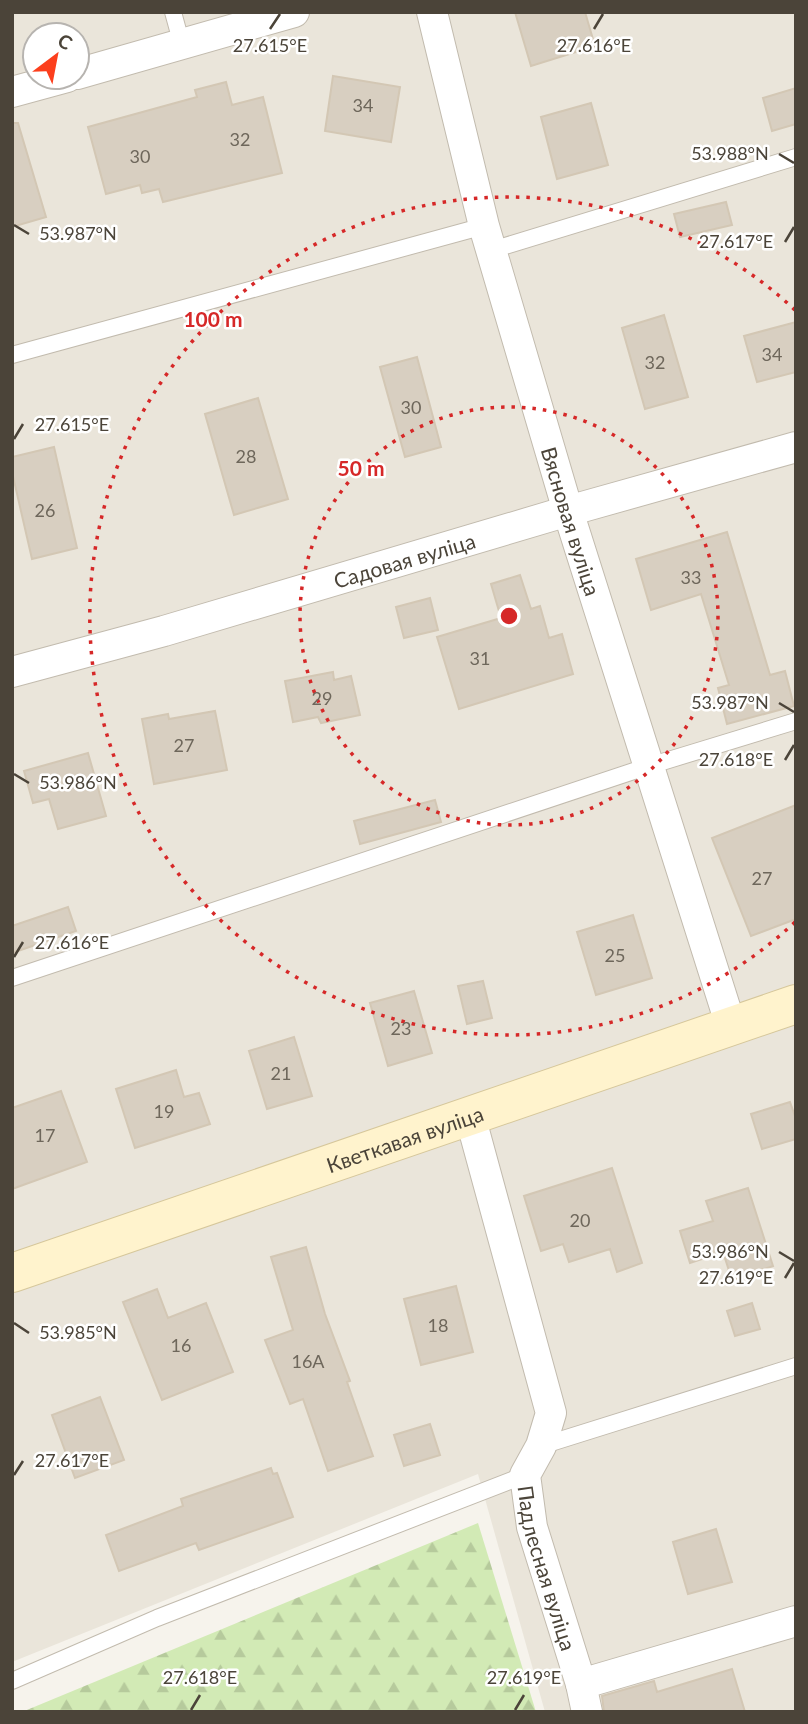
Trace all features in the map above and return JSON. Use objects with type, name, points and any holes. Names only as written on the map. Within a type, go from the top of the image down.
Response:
[{"type":"street","points":[[91,70],[294,12]]},
{"type":"street","name":"Вясновая вуліца","points":[[432,12],[488,238],[568,511],[731,1026]]},
{"type":"street","name":"Садовая вуліца","points":[[12,672],[164,631],[568,511],[796,447]]},
{"type":"street","name":"Кветкавая вуліца","points":[[12,1273],[796,1004]]},
{"type":"street","name":"Падлесная вуліца","points":[[470,1116],[551,1413],[541,1446],[526,1475],[532,1527],[584,1698],[796,1621]]},
{"type":"lane","points":[[173,12],[182,45]]},
{"type":"lane","points":[[12,355],[488,238],[796,157]]},
{"type":"lane","points":[[12,978],[649,766],[796,721]]},
{"type":"lane","points":[[541,1446],[796,1366]]},
{"type":"lane","points":[[12,1681],[157,1618],[526,1475]]},
{"type":"shaded area","points":[[12,12],[796,12],[796,1712],[545,1712],[478,1474],[12,1662]]},
{"type":"green space","points":[[478,1523],[536,1712],[22,1712]]},
{"type":"building","points":[[515,12],[585,12],[595,46],[531,66]]},
{"type":"building","points":[[333,76],[400,87],[391,142],[325,131]]},
{"type":"building","points":[[226,82],[232,105],[263,97],[282,173],[163,202],[159,189],[142,193],[140,185],[106,194],[88,127],[197,97],[195,90]]},
{"type":"building","points":[[796,88],[796,124],[772,131],[763,98]]},
{"type":"building","points":[[591,103],[608,165],[557,179],[541,117]]},
{"type":"building","points":[[12,123],[18,123],[46,217],[12,227]]},
{"type":"building","points":[[726,202],[732,225],[680,237],[674,214]]},
{"type":"building","points":[[664,315],[688,397],[645,409],[622,328]]},
{"type":"building","points":[[796,322],[796,372],[757,382],[744,336]]},
{"type":"building","points":[[417,357],[441,447],[405,457],[380,367]]},
{"type":"building","points":[[258,398],[288,499],[234,515],[205,414]]},
{"type":"building","points":[[54,447],[77,548],[32,559],[12,472],[12,457]]},
{"type":"building","points":[[727,532],[770,675],[785,671],[794,706],[727,724],[718,688],[729,685],[701,594],[651,610],[636,559]]},
{"type":"building","points":[[520,575],[531,609],[540,606],[549,638],[562,634],[573,674],[459,709],[437,637],[501,618],[491,584]]},
{"type":"building","points":[[430,598],[438,630],[404,638],[396,607]]},
{"type":"building","points":[[333,672],[334,680],[351,676],[360,715],[321,723],[318,717],[293,722],[285,681]]},
{"type":"building","points":[[215,711],[227,770],[154,784],[142,719],[168,714],[169,719]]},
{"type":"building","points":[[88,753],[106,816],[58,829],[49,799],[33,803],[24,771]]},
{"type":"building","points":[[435,800],[441,822],[360,844],[354,821]]},
{"type":"building","points":[[796,805],[796,919],[751,936],[712,838]]},
{"type":"building","points":[[68,907],[76,931],[12,953],[12,926]]},
{"type":"building","points":[[633,915],[652,978],[596,995],[577,932]]},
{"type":"building","points":[[483,981],[492,1018],[467,1024],[458,986]]},
{"type":"building","points":[[414,991],[432,1053],[388,1066],[370,1003]]},
{"type":"building","points":[[294,1037],[312,1096],[267,1109],[249,1051]]},
{"type":"building","points":[[176,1070],[184,1097],[199,1093],[210,1124],[135,1148],[116,1089]]},
{"type":"building","points":[[61,1091],[87,1162],[12,1189],[12,1108]]},
{"type":"building","points":[[790,1102],[796,1119],[796,1139],[762,1149],[751,1114]]},
{"type":"building","points":[[612,1168],[642,1263],[617,1272],[610,1249],[569,1262],[563,1244],[541,1251],[524,1196]]},
{"type":"building","points":[[748,1188],[773,1266],[732,1280],[723,1252],[690,1263],[680,1231],[713,1221],[706,1201]]},
{"type":"building","points":[[306,1247],[325,1314],[350,1381],[347,1382],[373,1456],[328,1471],[303,1399],[290,1404],[265,1340],[293,1330],[271,1257]]},
{"type":"building","points":[[456,1286],[473,1352],[421,1365],[404,1299]]},
{"type":"building","points":[[157,1289],[168,1318],[206,1303],[233,1372],[162,1400],[123,1302]]},
{"type":"building","points":[[752,1303],[760,1329],[735,1336],[727,1311]]},
{"type":"building","points":[[100,1397],[124,1460],[75,1478],[52,1415]]},
{"type":"building","points":[[430,1424],[440,1455],[404,1466],[394,1435]]},
{"type":"building","points":[[271,1468],[273,1474],[277,1473],[293,1517],[199,1550],[196,1543],[119,1571],[106,1535],[183,1506],[181,1499]]},
{"type":"building","points":[[716,1529],[732,1582],[688,1594],[673,1542]]},
{"type":"building","points":[[732,1669],[745,1712],[604,1712],[602,1696],[654,1681],[657,1692]]}]
